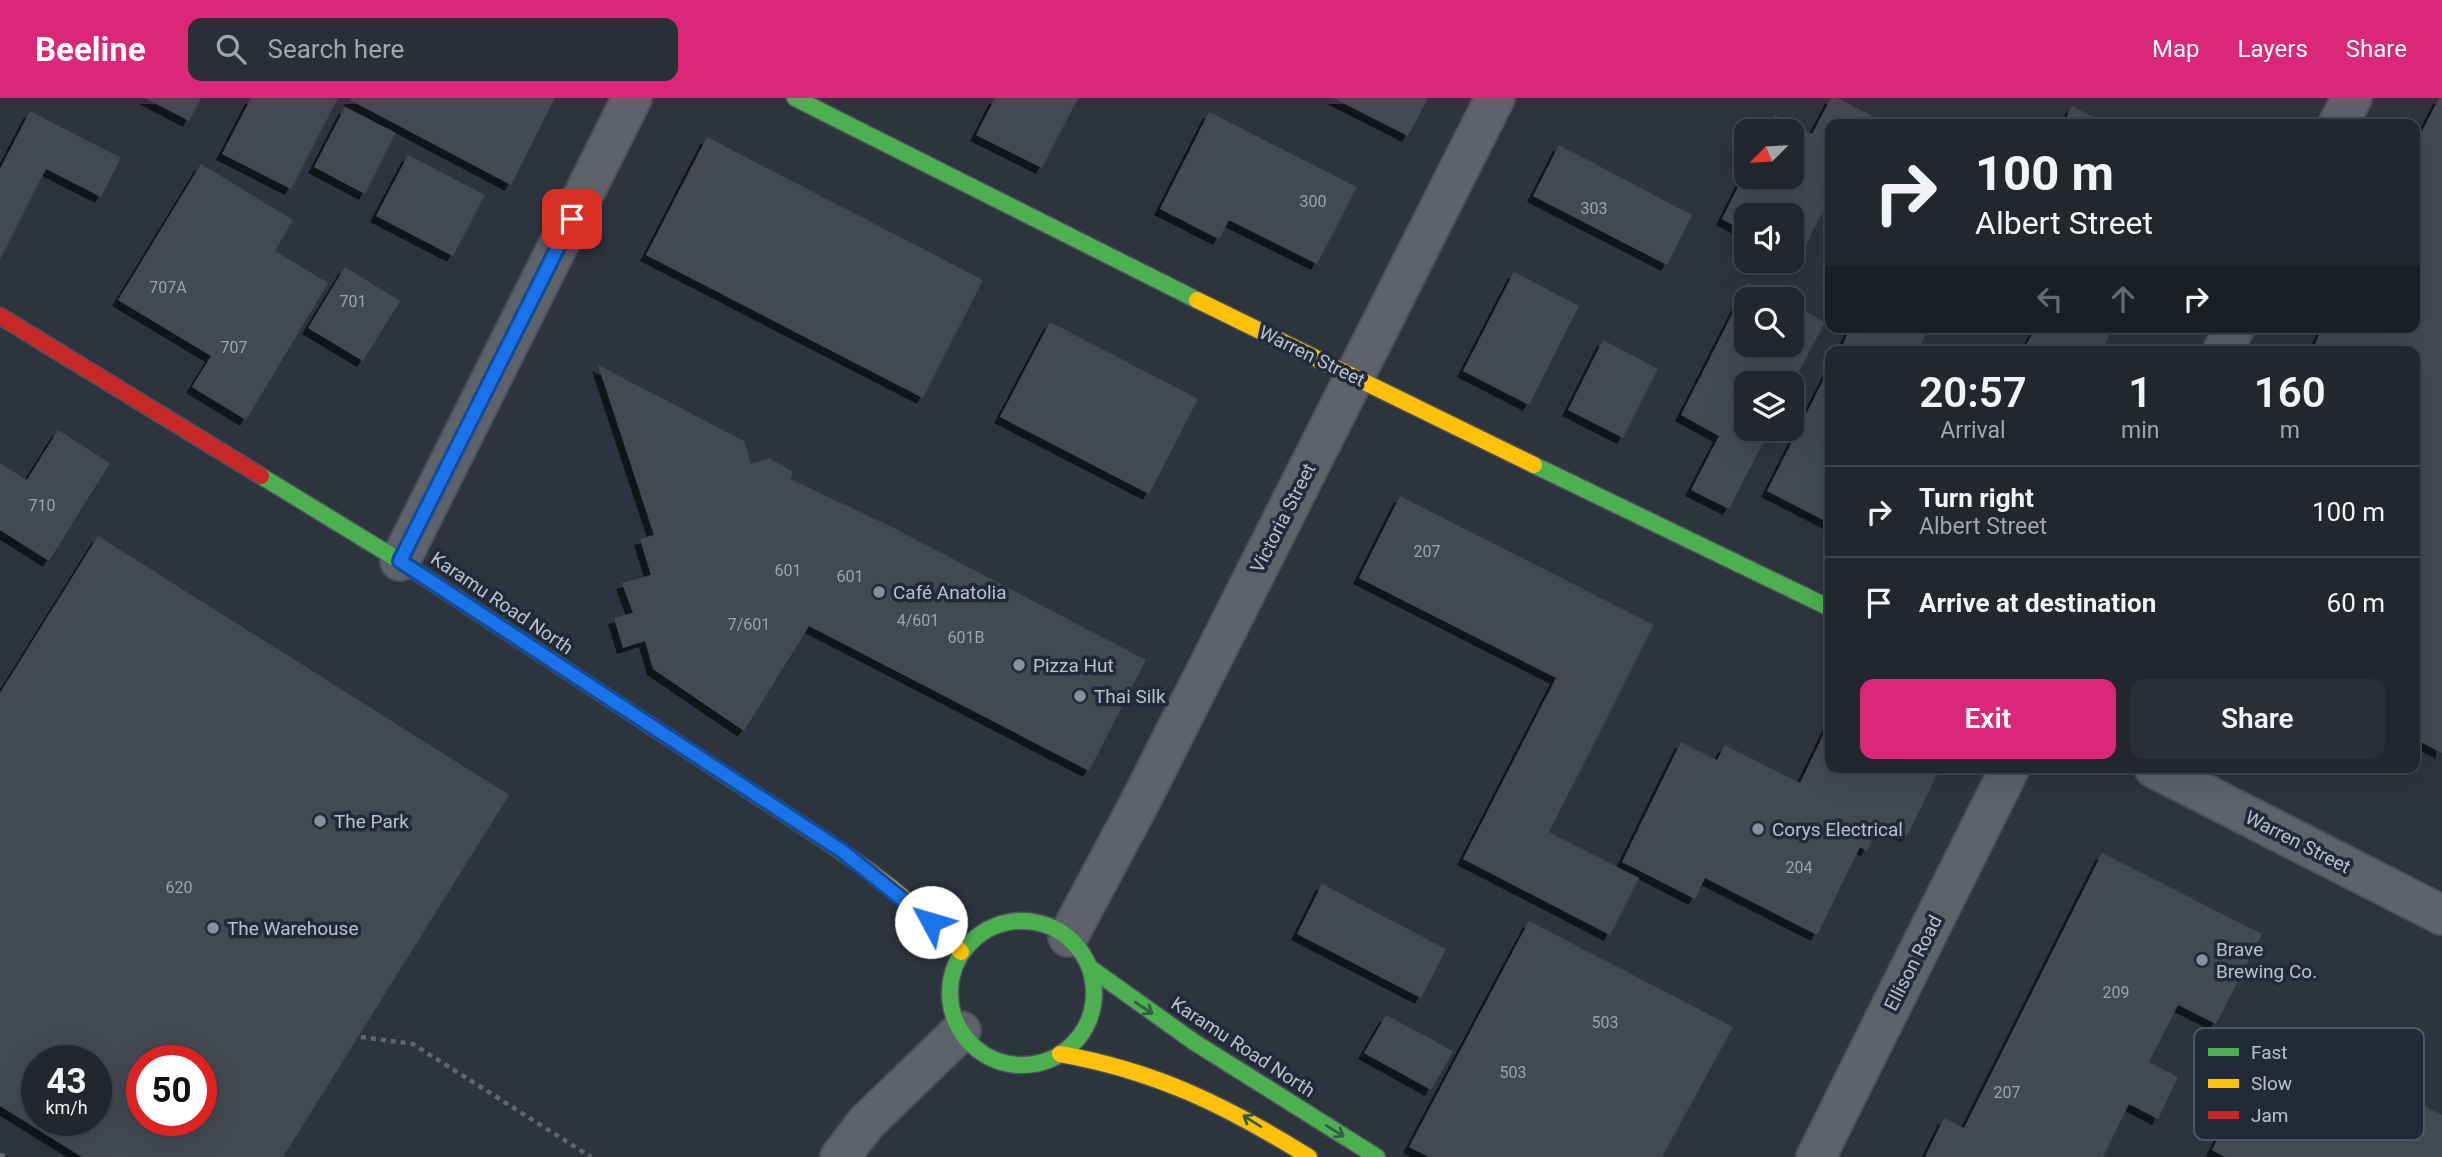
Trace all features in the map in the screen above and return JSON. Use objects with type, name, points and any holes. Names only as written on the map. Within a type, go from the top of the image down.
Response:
[{"type":"main road","name":"Warren Street","points":[[795,98],[1354,377],[1825,606]]},
{"type":"main road","name":"Karamu Road North","points":[[0,316],[400,561],[842,851],[944,933],[961,952]]},
{"type":"main road","points":[[1010,921],[1041,922],[1079,952],[1093,976],[1094,1000],[1089,1022],[1074,1044],[1060,1054],[1027,1065],[1002,1062],[978,1050],[961,1031],[950,993],[952,974],[961,952],[981,933],[1010,921]]},
{"type":"main road","name":"Karamu Road North","points":[[1079,952],[1131,999],[1241,1073],[1377,1157]]},
{"type":"main road","points":[[1060,1054],[1113,1062],[1196,1091],[1236,1111],[1309,1157]]},
{"type":"street","points":[[400,561],[632,98]]},
{"type":"street","name":"Victoria Street","points":[[1079,952],[1140,802],[1495,98]]},
{"type":"street","points":[[2341,119],[2352,98]]},
{"type":"street","name":"Ellison Road","points":[[1816,1157],[2008,773]]},
{"type":"street","name":"Warren Street","points":[[2164,773],[2442,915]]},
{"type":"street","points":[[840,1157],[866,1123],[961,1031]]},
{"type":"path","points":[[361,1037],[413,1044],[591,1157]]},
{"type":"path","points":[[0,1155],[8,1157]]},
{"type":"building","points":[[145,98],[201,98],[189,121]]},
{"type":"building","points":[[251,98],[338,98],[291,189],[222,154]]},
{"type":"building","points":[[555,98],[511,185],[350,100]]},
{"type":"building","points":[[995,98],[1078,98],[1042,168],[976,135]]},
{"type":"building","points":[[1333,98],[1428,98],[1408,136]]},
{"type":"building","points":[[1831,98],[1837,98],[1878,119],[1825,119],[1825,207],[1804,249],[1804,203],[1734,203],[1734,226],[1722,219],[1737,189],[1804,189],[1804,130],[1812,134]]},
{"type":"building","points":[[2439,98],[2442,98],[2442,753],[2420,742],[2420,346],[2314,346],[2320,333],[2420,333],[2420,135]]},
{"type":"building","points":[[2072,106],[2097,119],[2066,119]]},
{"type":"building","points":[[345,107],[396,133],[365,194],[314,167]]},
{"type":"building","points":[[30,111],[121,158],[101,197],[46,169],[0,259],[0,169]]},
{"type":"building","points":[[1209,112],[1357,187],[1317,264],[1229,220],[1219,239],[1160,209]]},
{"type":"building","points":[[707,137],[983,280],[923,398],[646,255]]},
{"type":"building","points":[[1559,145],[1692,215],[1667,265],[1533,196]]},
{"type":"building","points":[[408,155],[485,195],[453,256],[376,216]]},
{"type":"building","points":[[201,164],[293,220],[275,251],[328,283],[246,420],[192,387],[211,356],[118,300]]},
{"type":"building","points":[[345,267],[400,301],[363,361],[308,328]]},
{"type":"building","points":[[1514,272],[1579,306],[1529,405],[1463,371]]},
{"type":"building","points":[[1734,311],[1734,357],[1804,357],[1804,311],[1825,322],[1799,371],[1734,371],[1734,441],[1764,441],[1729,509],[1691,490],[1719,436],[1681,415]]},
{"type":"building","points":[[1050,322],[1198,399],[1149,494],[1000,417]]},
{"type":"building","points":[[1848,333],[1926,333],[1920,346],[1842,346]]},
{"type":"building","points":[[2033,333],[2110,333],[2104,346],[2026,346]]},
{"type":"building","points":[[1603,340],[1658,369],[1623,438],[1568,410]]},
{"type":"building","points":[[598,365],[744,441],[751,464],[769,458],[793,472],[790,479],[890,526],[1146,660],[1089,771],[809,626],[744,731],[653,669],[645,641],[623,648],[614,618],[633,613],[622,583],[651,575],[640,539],[654,535]]},
{"type":"building","points":[[1825,377],[1825,521],[1767,491],[1792,441],[1804,441],[1804,418]]},
{"type":"building","points":[[58,430],[110,463],[49,561],[0,530],[0,463],[27,480]]},
{"type":"building","points":[[1400,496],[1654,625],[1549,832],[1639,878],[1610,935],[1463,859],[1556,678],[1359,578]]},
{"type":"building","name":"The Warehouse","points":[[98,536],[509,795],[283,1157],[82,1157],[48,1136],[112,1136],[112,1045],[21,1045],[21,1119],[0,1106],[0,693]]},
{"type":"building","name":"Corys Electrical","points":[[1825,731],[1825,773],[1938,773],[1907,836],[1880,823],[1867,851],[1860,847],[1817,935],[1705,878],[1695,899],[1622,862],[1681,742],[1717,760],[1725,745],[1800,783]]},
{"type":"building","points":[[2102,853],[2262,934],[2216,1024],[2178,1005],[2149,1062],[2178,1077],[2158,1119],[2129,1104],[2103,1157],[1925,1157],[1944,1118],[1964,1128]]},
{"type":"building","points":[[1322,884],[1446,949],[1421,998],[1297,934]]},
{"type":"building","points":[[1529,921],[1733,1027],[1662,1157],[1429,1157],[1409,1147]]},
{"type":"building","points":[[1386,1015],[1453,1051],[1431,1090],[1364,1053]]},
{"type":"building","points":[[2424,1106],[2442,1115],[2442,1157],[2225,1157],[2212,1150],[2217,1140],[2424,1140]]},
{"type":"traffic: fast","points":[[795,98],[1197,300]]},
{"type":"traffic: fast","points":[[1534,465],[1825,606]]},
{"type":"traffic: fast","points":[[261,476],[400,561],[753,793]]},
{"type":"traffic: fast","points":[[1022,921],[1050,927],[1073,942],[1088,965],[1094,993],[1088,1021],[1073,1044],[1050,1059],[1022,1065],[994,1059],[971,1044],[956,1021],[950,993],[956,965],[971,942],[994,927],[1022,921]]},
{"type":"traffic: fast","points":[[1089,967],[1194,1042],[1377,1157]]},
{"type":"traffic: slow","points":[[1197,300],[1534,465]]},
{"type":"traffic: slow","points":[[753,793],[889,886],[961,952]]},
{"type":"traffic: slow","points":[[1060,1054],[1128,1070],[1190,1093],[1249,1122],[1309,1157]]},
{"type":"traffic: jam","points":[[0,316],[261,476]]},
{"type":"place","name":"Café Anatolia","points":[[879,592]]},
{"type":"place","name":"Pizza Hut","points":[[1019,665]]},
{"type":"place","name":"Thai Silk","points":[[1080,696]]},
{"type":"place","name":"The Park","points":[[320,821]]},
{"type":"place","name":"Corys Electrical","points":[[1758,829]]},
{"type":"place","name":"The Warehouse","points":[[213,928]]},
{"type":"place","name":"Brave Brewing Co.","points":[[2202,960]]},
{"type":"route","points":[[572,219],[400,561],[842,851],[931,922]]}]
